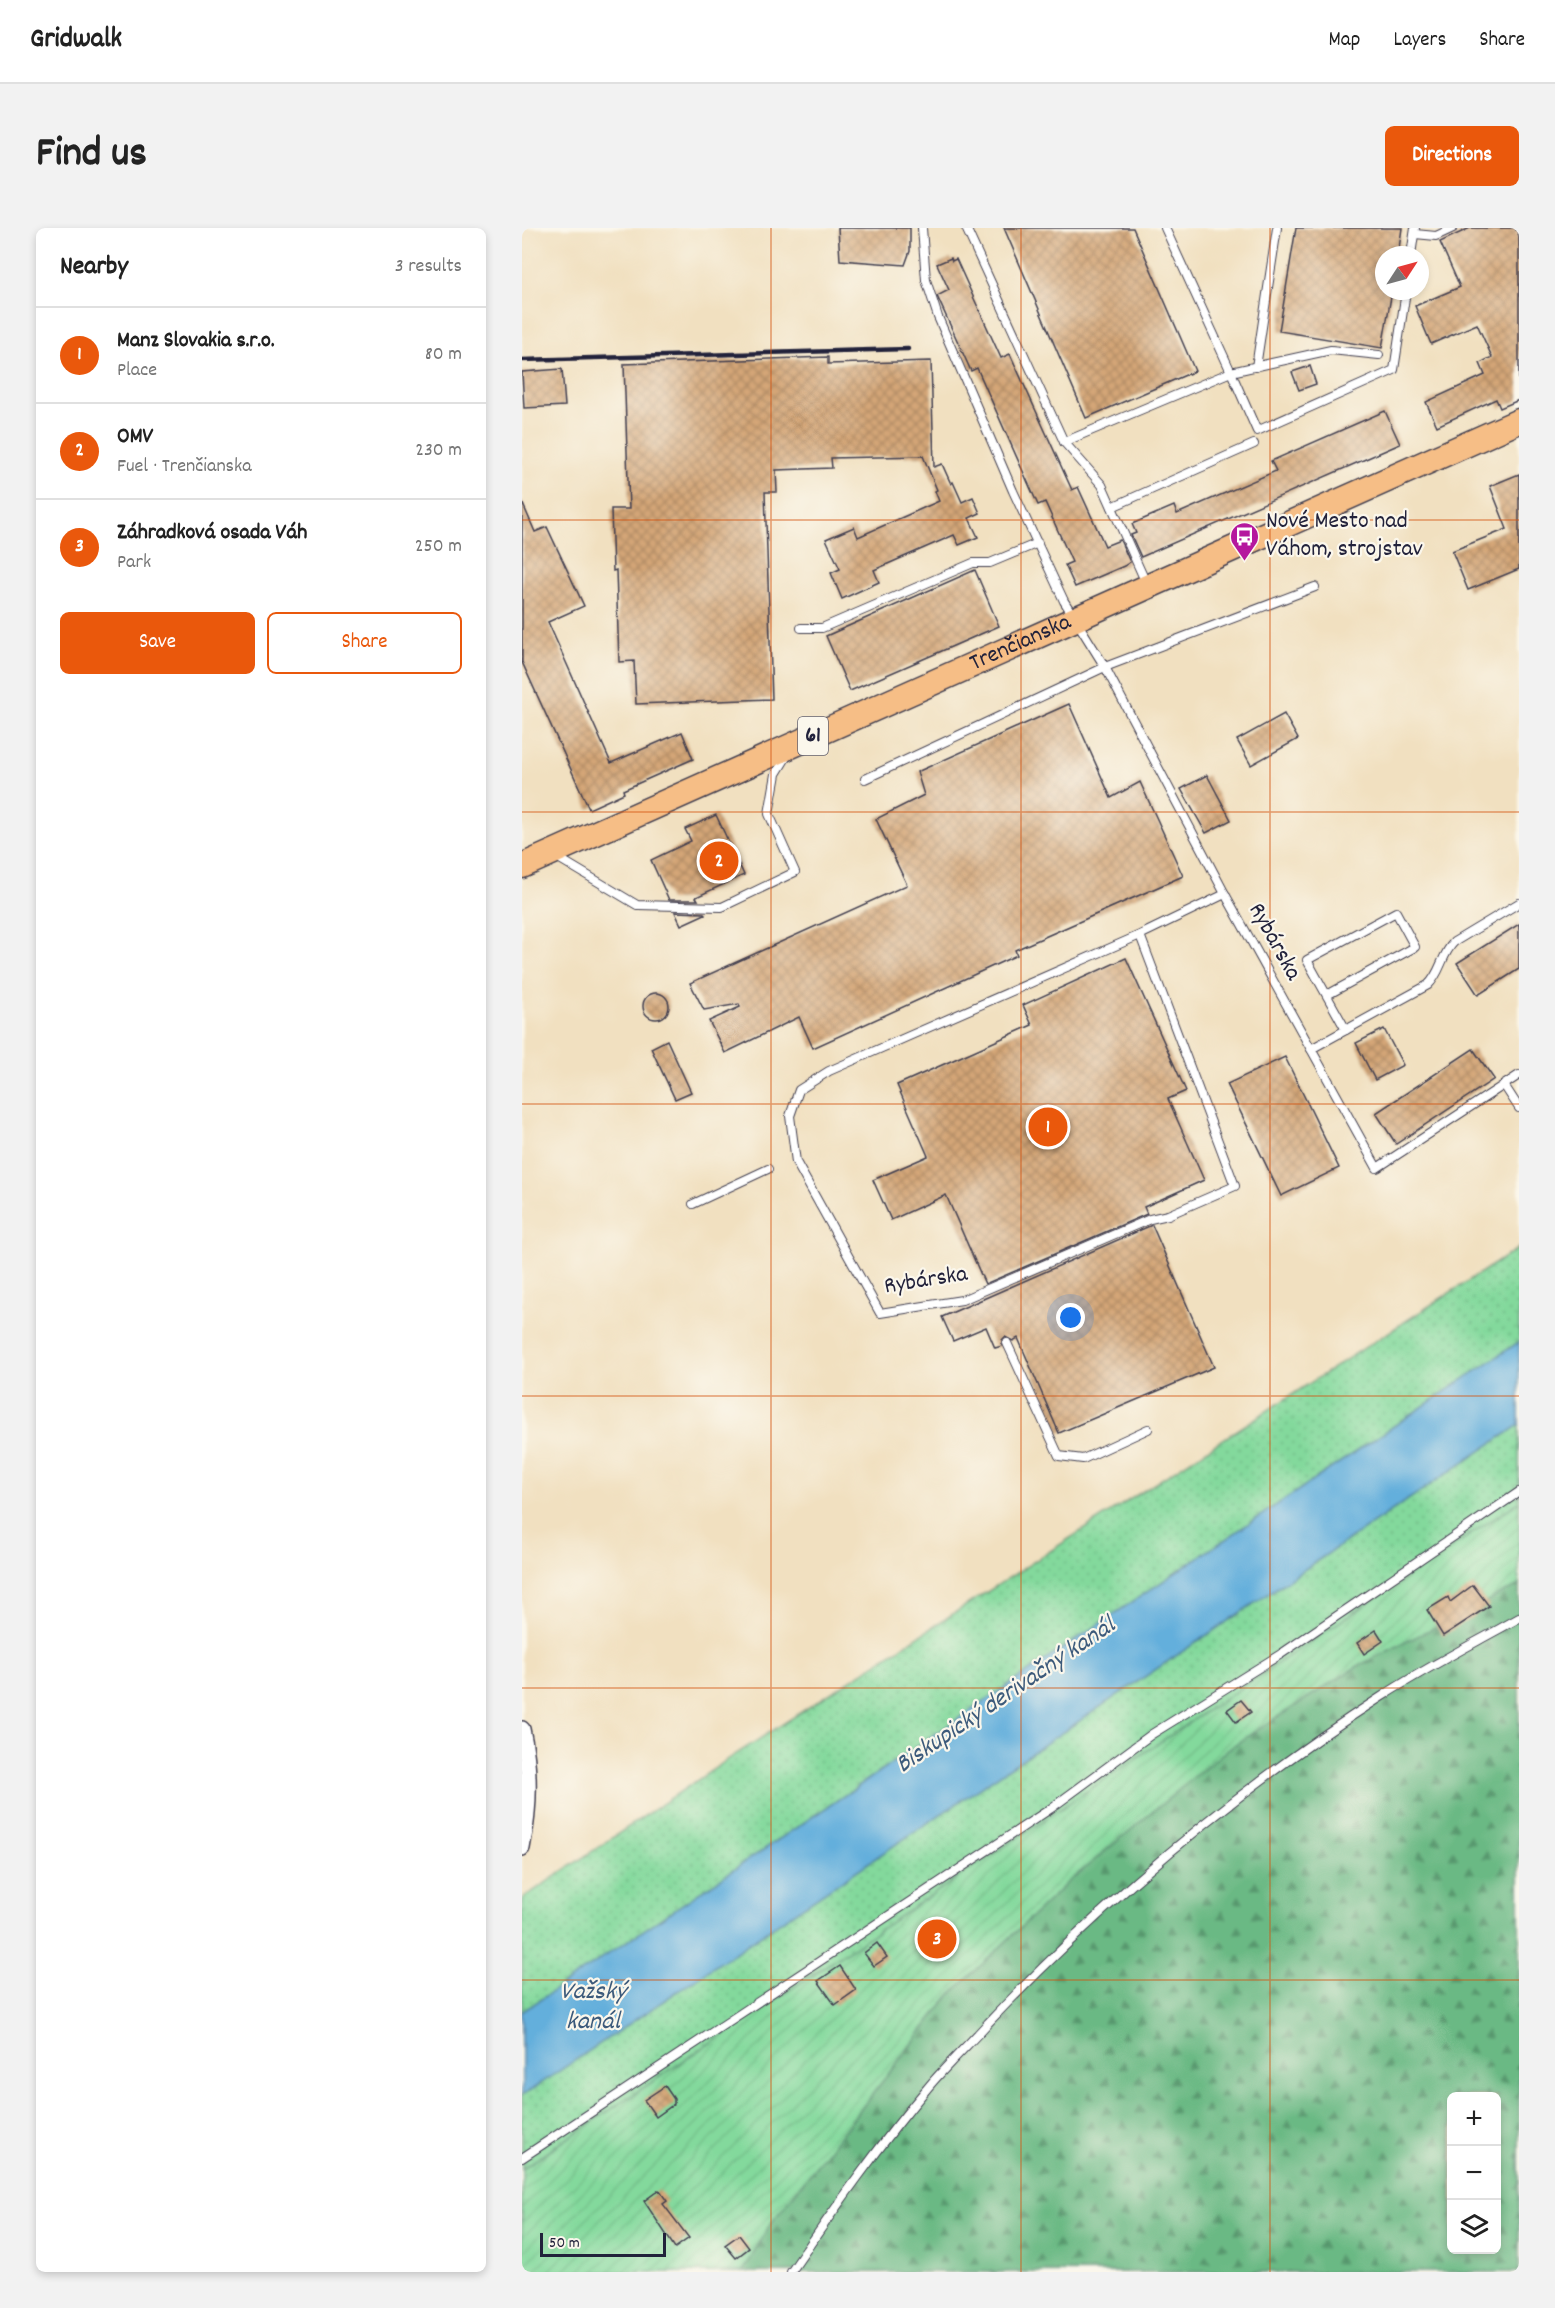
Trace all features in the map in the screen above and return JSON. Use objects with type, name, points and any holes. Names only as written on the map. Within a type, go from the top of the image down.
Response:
[{"type":"main road","name":"Trenčianska","points":[[522,866],[1519,421]]},
{"type":"street","points":[[522,1729],[529,1774],[527,1821],[522,1848]]},
{"type":"lane","name":"Rybárska","points":[[922,228],[926,280],[938,317],[1064,601],[1105,667],[1225,894],[1377,1168],[1504,1085]]},
{"type":"lane","points":[[966,228],[1064,442],[1102,485],[1148,587]]},
{"type":"lane","points":[[1165,228],[1257,430],[1394,370],[1405,300]]},
{"type":"lane","points":[[1256,367],[1277,228]]},
{"type":"lane","points":[[1412,246],[1415,231],[1436,236],[1453,228]]},
{"type":"lane","points":[[1064,442],[1231,372],[1331,350],[1379,355]]},
{"type":"lane","points":[[1112,507],[1254,444]]},
{"type":"lane","points":[[801,628],[822,628],[973,563],[990,563],[1038,543]]},
{"type":"lane","points":[[865,779],[1105,667],[1315,587]]},
{"type":"lane","points":[[551,853],[637,905],[722,907],[795,872],[769,814],[776,774],[795,744]]},
{"type":"lane","name":"Rybárska","points":[[1140,935],[1235,1186],[1168,1215],[1150,1219],[985,1294],[962,1300],[880,1313],[796,1162],[790,1116],[799,1090],[829,1071],[1140,935],[1225,894]]},
{"type":"lane","points":[[1311,1049],[1428,985],[1434,979],[1447,949],[1454,942],[1519,903]]},
{"type":"lane","points":[[1327,995],[1415,947],[1396,912],[1307,960],[1346,1030]]},
{"type":"lane","points":[[1519,1075],[1504,1085],[1519,1108]]},
{"type":"lane","points":[[693,1204],[768,1169]]},
{"type":"lane","points":[[1007,1343],[1059,1456],[1083,1459],[1148,1429]]},
{"type":"lane","points":[[522,2158],[1050,1809],[1152,1734],[1281,1654],[1519,1492]]},
{"type":"lane","points":[[791,2272],[843,2195],[931,2084],[1035,1974],[1151,1868],[1281,1766],[1338,1726],[1384,1695],[1519,1618]]},
{"type":"green space","points":[[1519,1248],[1519,1342],[522,2012],[522,1899],[730,1758]]},
{"type":"green space","points":[[1519,1425],[1519,1504],[522,2169],[522,2096]]},
{"type":"green space","points":[[1519,1502],[1519,1585],[1356,1667],[1229,1748],[1068,1882],[950,1995],[769,2226],[743,2272],[522,2272],[522,2169]]},
{"type":"green space","points":[[1519,1581],[1519,2272],[743,2272],[769,2226],[950,1995],[1068,1882],[1229,1748],[1356,1667]]},
{"type":"water","name":"Važský kanál","points":[[1519,1342],[1519,1425],[522,2096],[522,2012]]},
{"type":"building","points":[[838,228],[910,228],[910,251],[905,265],[840,260]]},
{"type":"building","points":[[1004,228],[1133,228],[1195,371],[1086,418]]},
{"type":"building","points":[[1296,228],[1402,228],[1399,246],[1375,246],[1375,300],[1390,300],[1382,348],[1279,331]]},
{"type":"building","points":[[1470,228],[1515,228],[1519,236],[1519,400],[1500,408],[1496,399],[1437,426],[1426,402],[1485,375],[1480,363],[1492,357],[1477,324],[1431,344],[1415,306],[1460,287],[1440,242]]},
{"type":"building","points":[[951,258],[952,261],[956,259],[1001,358],[1010,354],[1072,490],[1078,487],[1105,546],[1120,540],[1130,562],[1124,566],[1075,587],[1065,565],[1072,562],[1045,502],[1038,505],[977,368],[971,371],[937,296],[949,290],[937,264]]},
{"type":"building","points":[[828,357],[828,364],[931,361],[934,467],[942,464],[962,502],[973,497],[980,513],[969,518],[978,537],[959,545],[954,535],[874,570],[879,582],[842,599],[831,573],[840,569],[826,539],[854,527],[858,537],[939,501],[935,491],[937,490],[923,456],[831,458],[832,468],[776,470],[777,492],[765,492],[772,699],[636,704],[634,661],[619,662],[616,570],[613,571],[611,509],[629,509],[624,364]]},
{"type":"building","points":[[1310,366],[1316,384],[1299,390],[1292,372]]},
{"type":"building","points":[[562,369],[565,406],[524,408],[522,372]]},
{"type":"building","points":[[1385,411],[1400,444],[1141,557],[1131,535],[1136,533],[1132,524],[1174,506],[1177,514],[1276,471],[1271,461]]},
{"type":"building","points":[[1519,474],[1519,569],[1468,590],[1452,551],[1507,529],[1490,486]]},
{"type":"building","points":[[522,502],[535,532],[547,527],[584,606],[548,622],[611,763],[682,732],[693,759],[623,790],[624,793],[589,809],[522,662]]},
{"type":"building","points":[[975,570],[999,626],[850,691],[826,636]]},
{"type":"building","points":[[1069,704],[1111,798],[1140,782],[1183,876],[1015,950],[1017,955],[813,1048],[799,1017],[725,1053],[709,1021],[740,1007],[739,1004],[704,1010],[690,983],[907,885],[876,819],[924,795],[917,772]]},
{"type":"building","points":[[1284,714],[1298,739],[1251,765],[1237,740]]},
{"type":"building","points":[[1207,775],[1231,820],[1206,833],[1181,789]]},
{"type":"building","points":[[716,815],[744,875],[696,897],[698,900],[669,900],[651,860],[691,841],[685,829]]},
{"type":"building","points":[[675,912],[704,913],[705,914],[681,925]]},
{"type":"building","points":[[1519,924],[1519,969],[1478,995],[1457,963]]},
{"type":"building","points":[[1126,958],[1186,1091],[1168,1099],[1204,1180],[1144,1207],[1147,1214],[985,1284],[946,1195],[891,1220],[873,1180],[928,1156],[897,1085],[1032,1025],[1023,1005]]},
{"type":"building","points":[[656,993],[665,997],[669,1006],[665,1015],[656,1019],[647,1015],[643,1006],[647,997]]},
{"type":"building","points":[[1384,1029],[1403,1065],[1375,1080],[1356,1043]]},
{"type":"building","points":[[667,1040],[691,1092],[675,1099],[651,1048]]},
{"type":"building","points":[[1473,1049],[1494,1079],[1396,1144],[1376,1113]]},
{"type":"building","points":[[1285,1057],[1339,1168],[1281,1196],[1227,1084]]},
{"type":"building","points":[[1152,1225],[1214,1367],[1059,1433],[1018,1338],[1013,1341],[1005,1337],[1002,1340],[1002,1346],[995,1348],[986,1327],[953,1341],[942,1317]]},
{"type":"building","points":[[1473,1585],[1489,1606],[1443,1636],[1427,1610],[1448,1597],[1450,1602]]},
{"type":"building","points":[[1376,1630],[1383,1641],[1364,1654],[1357,1643]]},
{"type":"building","points":[[1241,1700],[1251,1712],[1236,1722],[1227,1710]]},
{"type":"building","points":[[877,1943],[887,1957],[874,1966],[864,1953]]},
{"type":"building","points":[[840,1966],[856,1990],[835,2005],[818,1981]]},
{"type":"building","points":[[665,2086],[674,2099],[674,2104],[656,2117],[644,2100]]},
{"type":"building","points":[[659,2190],[667,2201],[663,2204],[689,2238],[675,2248],[644,2201]]},
{"type":"building","points":[[739,2235],[749,2248],[736,2258],[725,2245]]},
{"type":"railway","points":[[522,360],[908,349]]},
{"type":"place","name":"Nové Mesto nad Váhom, strojstav","points":[[1245,562]]},
{"type":"place","name":"OMV","points":[[719,861]]},
{"type":"place","name":"Manz Slovakia s.r.o.","points":[[1048,1127]]},
{"type":"place","name":"Záhradková osada Váh","points":[[937,1939]]},
{"type":"water label","name":"Biskupický derivačný kanál","points":[[1006,1696]]}]
